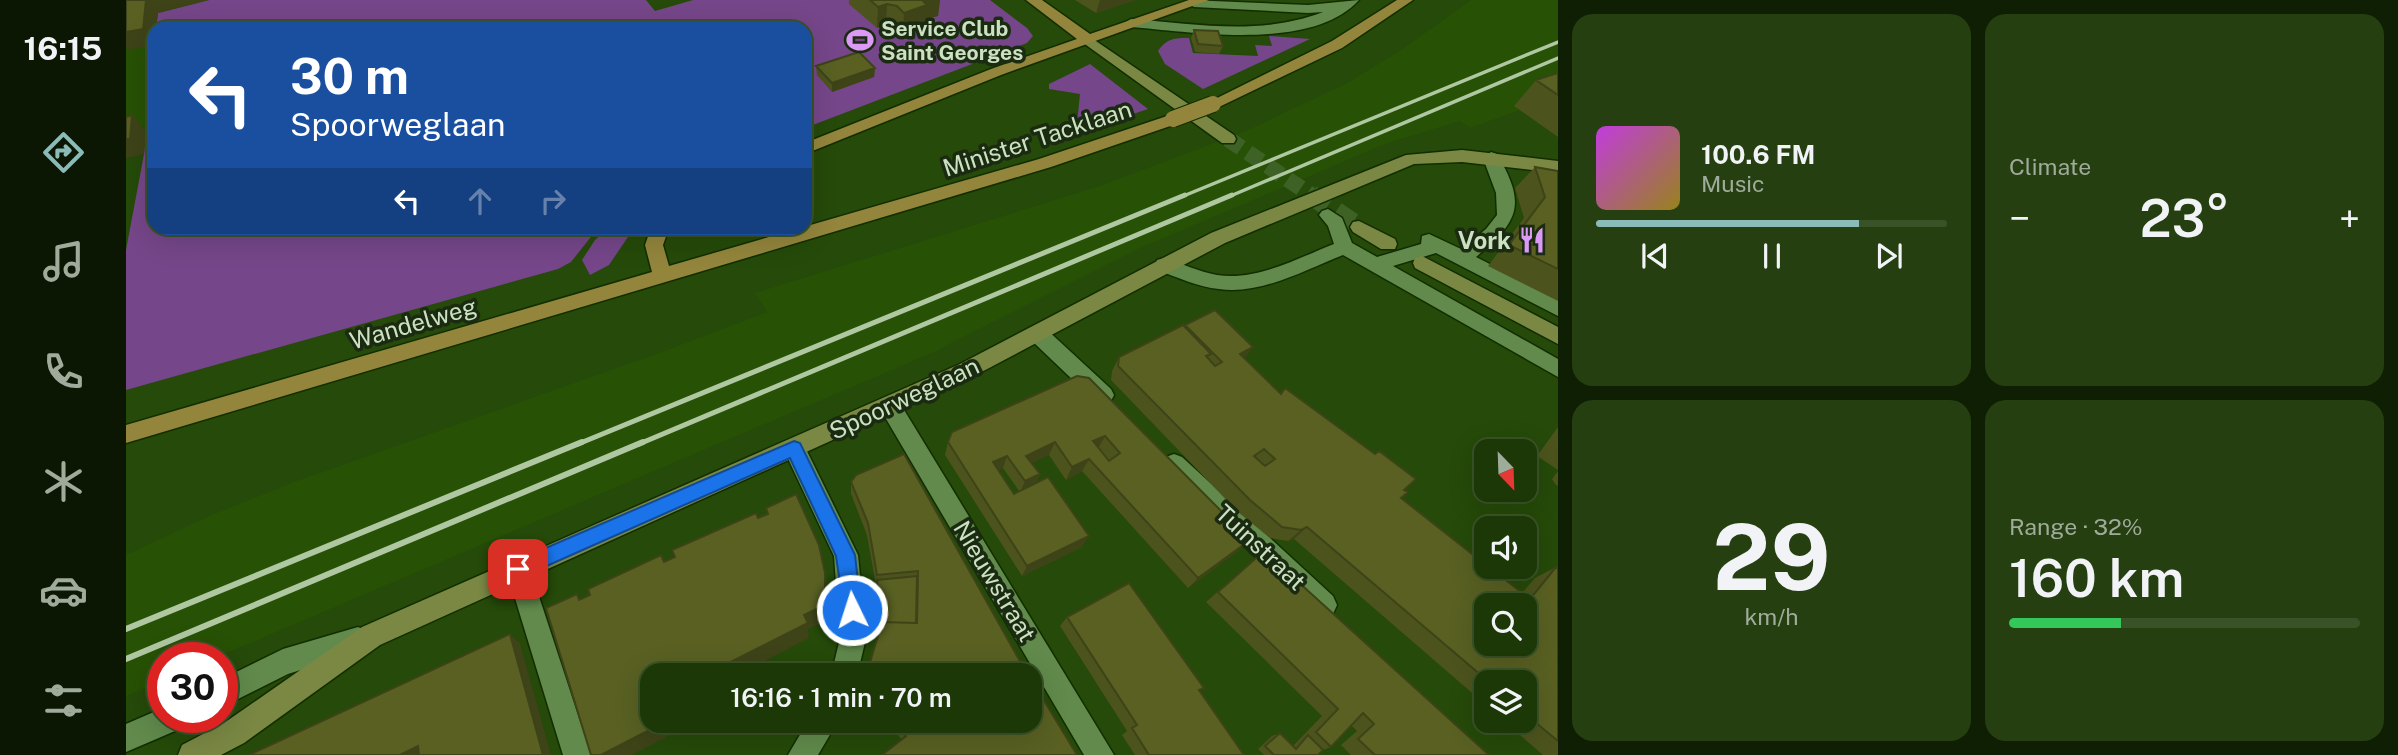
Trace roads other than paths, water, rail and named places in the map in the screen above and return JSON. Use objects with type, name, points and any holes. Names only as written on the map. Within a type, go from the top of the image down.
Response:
[{"type":"main road","points":[[1033,0],[1087,39]]},
{"type":"main road","name":"Minister Tacklaan","points":[[812,233],[1045,163],[1213,104],[1280,76],[1316,57],[1379,20],[1406,0]]},
{"type":"main road","points":[[812,146],[996,72],[1198,1]]},
{"type":"main road","points":[[658,235],[654,245],[663,277]]},
{"type":"main road","name":"Minister Tacklaan","points":[[663,277],[804,235]]},
{"type":"main road","name":"Wandelweg","points":[[126,434],[663,277]]},
{"type":"street","points":[[1198,1],[1308,9],[1351,1]]},
{"type":"street","points":[[1131,23],[1264,31],[1295,27],[1326,16],[1351,1]]},
{"type":"street","points":[[1164,13],[1288,20],[1326,16]]},
{"type":"street","points":[[1087,39],[1228,139]]},
{"type":"street","name":"Spoorweglaan","points":[[238,686],[283,662],[371,636],[890,406],[1038,334],[1218,238],[1355,180],[1412,159],[1433,156],[1491,158],[1558,167]]},
{"type":"street","points":[[1463,258],[1497,229],[1508,212],[1506,190],[1491,158]]},
{"type":"street","points":[[1328,215],[1336,223],[1344,247],[1558,369]]},
{"type":"street","points":[[1359,227],[1388,244]]},
{"type":"street","points":[[1375,265],[1433,244],[1558,307]]},
{"type":"street","points":[[1164,265],[1217,282],[1239,283],[1344,247]]},
{"type":"street","points":[[1422,263],[1558,336]]},
{"type":"street","points":[[1038,334],[1115,407]]},
{"type":"street","name":"Nieuwstraat","points":[[890,406],[1100,755]]},
{"type":"street","name":"Tuinstraat","points":[[1154,445],[1345,625]]},
{"type":"street","points":[[794,448],[846,555],[853,638],[847,663]]},
{"type":"street","points":[[518,569],[577,755]]},
{"type":"street","name":"Spoorweglaan","points":[[192,755],[234,733],[371,636]]},
{"type":"street","points":[[126,738],[147,729]]},
{"type":"street","points":[[802,755],[816,733]]},
{"type":"tunnel","points":[[1228,139],[1314,197]]},
{"type":"tunnel","points":[[1314,197],[1359,227]]},
{"type":"railway","points":[[1181,197],[1558,42]]},
{"type":"railway","points":[[1228,197],[1558,58]]},
{"type":"railway","points":[[578,444],[1185,195]]},
{"type":"railway","points":[[639,444],[1232,195]]},
{"type":"railway","points":[[126,629],[582,442]]},
{"type":"railway","points":[[126,659],[643,442]]},
{"type":"place","name":"Service Club Saint Georges","points":[[860,40]]},
{"type":"place","name":"Vork","points":[[1532,240]]}]
